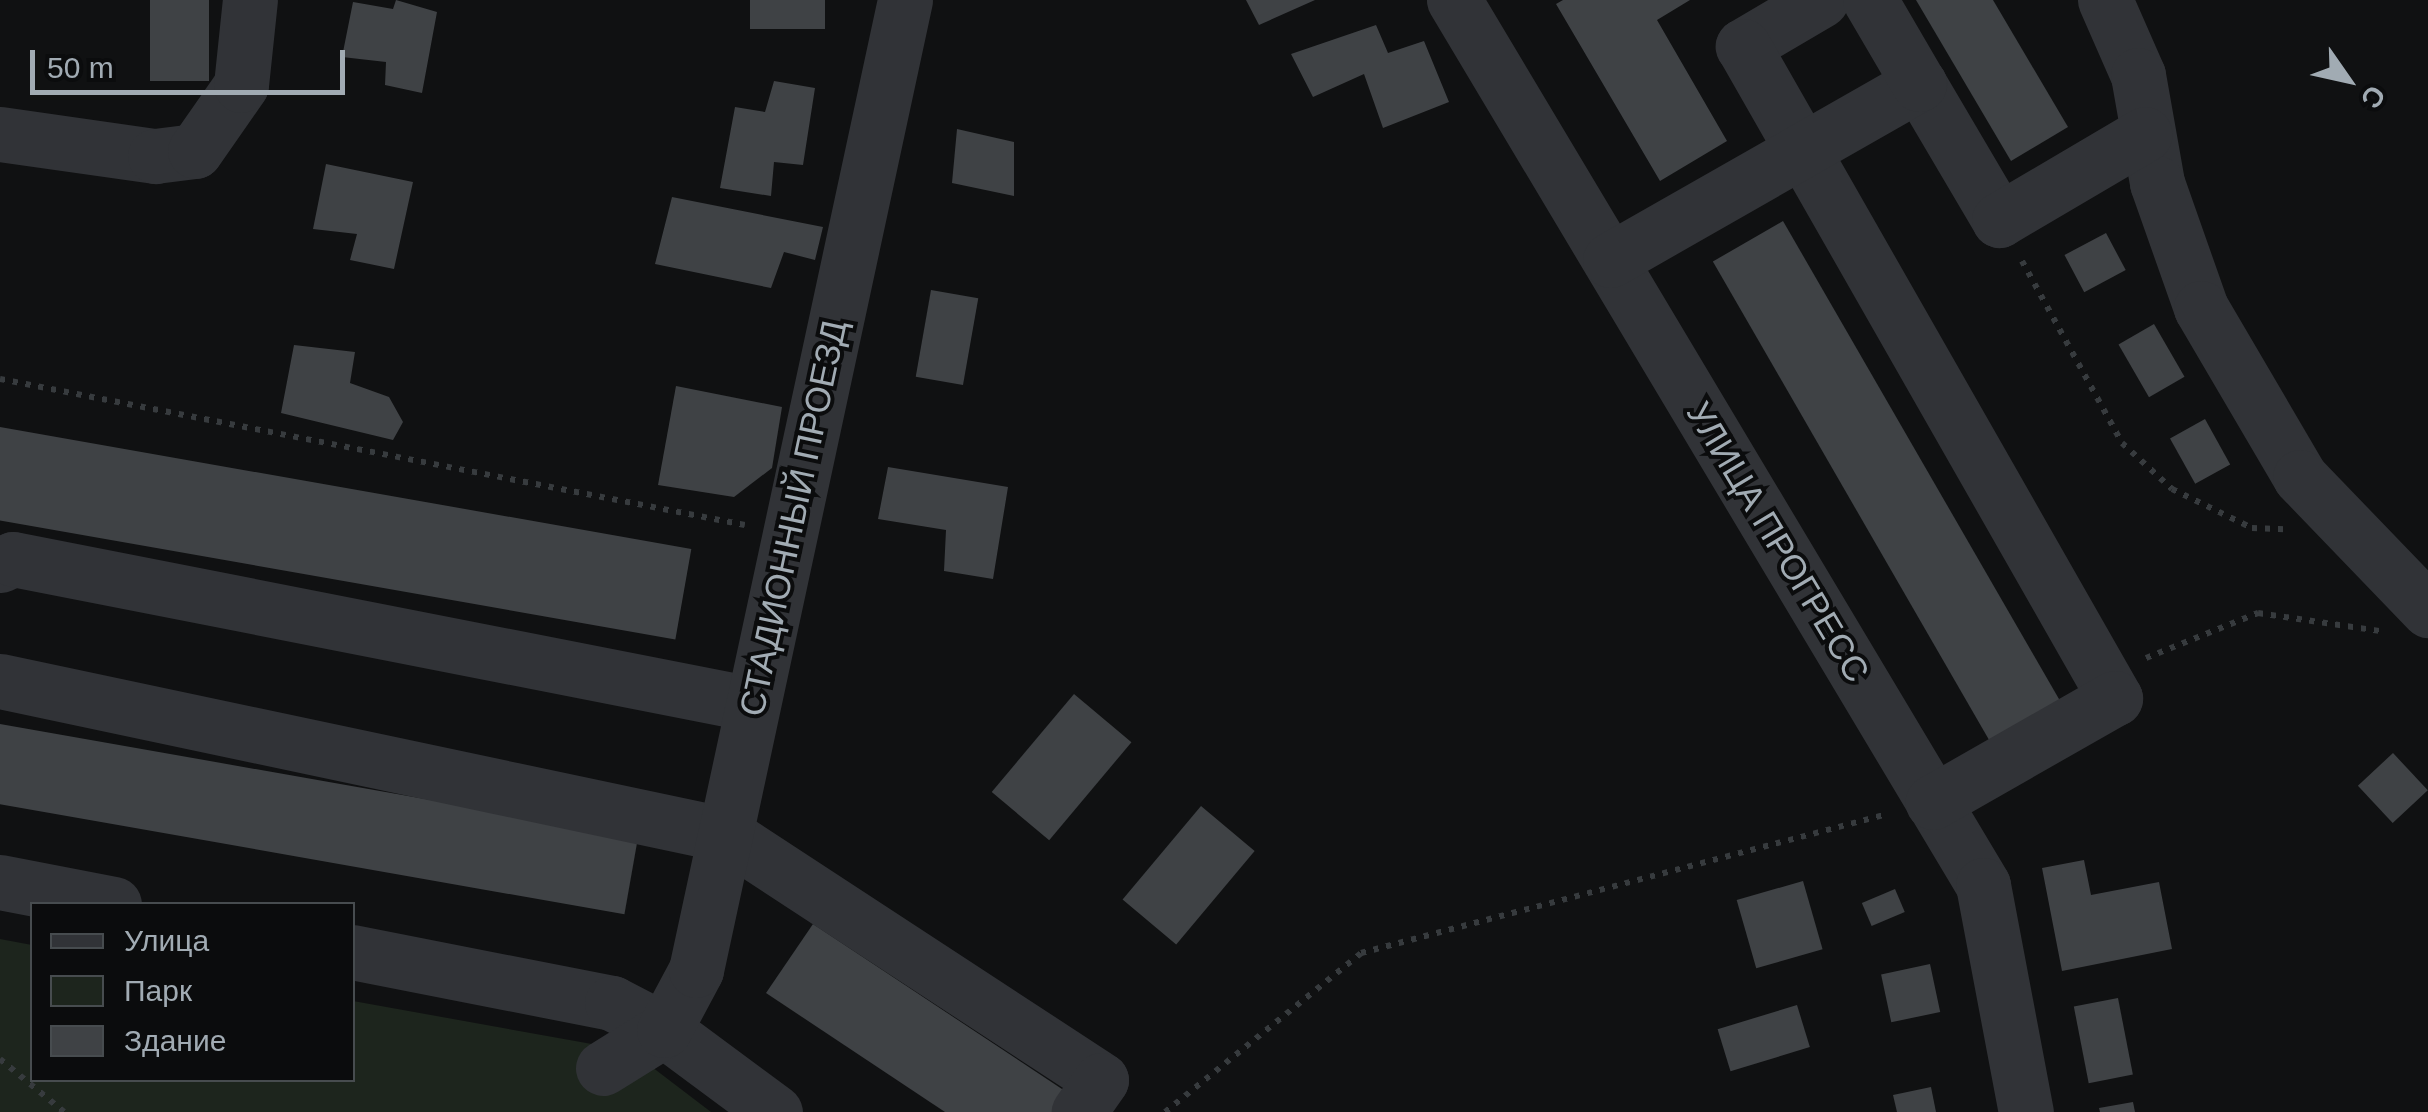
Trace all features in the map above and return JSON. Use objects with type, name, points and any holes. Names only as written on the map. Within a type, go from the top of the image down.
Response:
[{"type":"street","points":[[0,134],[155,156],[195,151],[241,85],[250,0]]},
{"type":"street","name":"СТАДИОННЫЙ ПРОЕЗД","points":[[664,1030],[696,970],[905,0]]},
{"type":"street","name":"УЛИЦА ПРОГРЕСС","points":[[1454,0],[1982,885],[2026,1112]]},
{"type":"street","points":[[1821,0],[1743,46],[2116,698],[1933,802]]},
{"type":"street","points":[[1870,0],[1999,220],[2145,134]]},
{"type":"street","points":[[2105,0],[2138,74],[2145,134],[2201,308],[2300,477],[2353,532],[2412,620]]},
{"type":"street","points":[[1610,260],[1806,152],[1919,84]]},
{"type":"street","points":[[0,565],[13,559],[752,704]]},
{"type":"street","points":[[0,681],[727,834],[1101,1080],[1080,1112]]},
{"type":"street","points":[[0,882],[104,902]]},
{"type":"street","points":[[355,953],[612,1003],[664,1030],[775,1112]]},
{"type":"street","points":[[603,1068],[664,1030]]},
{"type":"path","points":[[1999,220],[2122,443],[2172,489],[2252,528],[2353,532]]},
{"type":"path","points":[[0,379],[791,534]]},
{"type":"path","points":[[2104,677],[2258,613],[2326,618],[2366,634],[2412,620]]},
{"type":"path","points":[[1164,1112],[1361,953],[1933,802]]},
{"type":"path","points":[[0,1060],[64,1112]]},
{"type":"green space","points":[[0,939],[30,945],[30,1082],[355,1082],[355,1001],[631,1051],[711,1112],[0,1112]]},
{"type":"building","points":[[150,0],[209,0],[209,81],[150,81]]},
{"type":"building","points":[[396,0],[437,12],[422,93],[385,85],[386,62],[342,57],[353,2],[393,9]]},
{"type":"building","points":[[750,0],[825,0],[825,29],[750,29]]},
{"type":"building","points":[[1246,0],[1315,0],[1259,25]]},
{"type":"building","points":[[1563,0],[1690,0],[1657,20],[1727,141],[1660,181],[1556,4]]},
{"type":"building","points":[[1916,0],[1993,0],[2068,127],[2011,161]]},
{"type":"building","points":[[1376,25],[1388,53],[1424,41],[1449,102],[1383,128],[1364,74],[1313,97],[1291,54]]},
{"type":"building","points":[[774,81],[815,88],[803,165],[774,162],[771,196],[720,188],[735,107],[765,112]]},
{"type":"building","points":[[957,129],[1014,142],[1014,196],[952,183]]},
{"type":"building","points":[[326,164],[413,182],[394,269],[350,260],[357,234],[313,229]]},
{"type":"building","points":[[672,197],[823,227],[815,260],[784,252],[771,288],[655,264]]},
{"type":"building","points":[[1783,221],[2062,704],[1992,745],[1713,262]]},
{"type":"building","points":[[2106,233],[2126,270],[2084,292],[2065,255]]},
{"type":"building","points":[[931,290],[978,298],[963,385],[916,377]]},
{"type":"building","points":[[2154,324],[2184,377],[2149,397],[2118,344]]},
{"type":"building","points":[[294,345],[355,352],[350,383],[389,397],[403,422],[393,440],[281,413]]},
{"type":"building","points":[[676,386],[782,407],[772,468],[734,497],[658,485]]},
{"type":"building","points":[[2205,419],[2230,464],[2195,484],[2170,438]]},
{"type":"building","points":[[0,427],[691,549],[675,640],[0,520]]},
{"type":"building","points":[[888,467],[1008,487],[993,579],[944,571],[946,530],[878,519]]},
{"type":"building","points":[[1074,694],[1131,742],[1049,840],[992,792]]},
{"type":"building","points":[[0,724],[638,837],[624,914],[0,804]]},
{"type":"building","points":[[2393,753],[2428,790],[2393,823],[2358,786]]},
{"type":"building","points":[[1201,806],[1255,851],[1176,944],[1123,899]]},
{"type":"building","points":[[2084,860],[2091,895],[2159,882],[2172,949],[2062,971],[2042,868]]},
{"type":"building","points":[[1803,881],[1823,949],[1756,968],[1737,900]]},
{"type":"building","points":[[1895,889],[1905,912],[1872,926],[1862,903]]},
{"type":"building","points":[[813,924],[1068,1093],[1055,1112],[945,1112],[766,993]]},
{"type":"building","points":[[1930,964],[1940,1012],[1891,1022],[1881,974]]},
{"type":"building","points":[[2118,998],[2133,1075],[2089,1083],[2074,1007]]},
{"type":"building","points":[[1797,1005],[1810,1047],[1730,1071],[1718,1029]]},
{"type":"building","points":[[1931,1087],[1936,1112],[1897,1112],[1893,1095]]},
{"type":"building","points":[[2133,1102],[2135,1112],[2100,1112],[2099,1108]]}]
